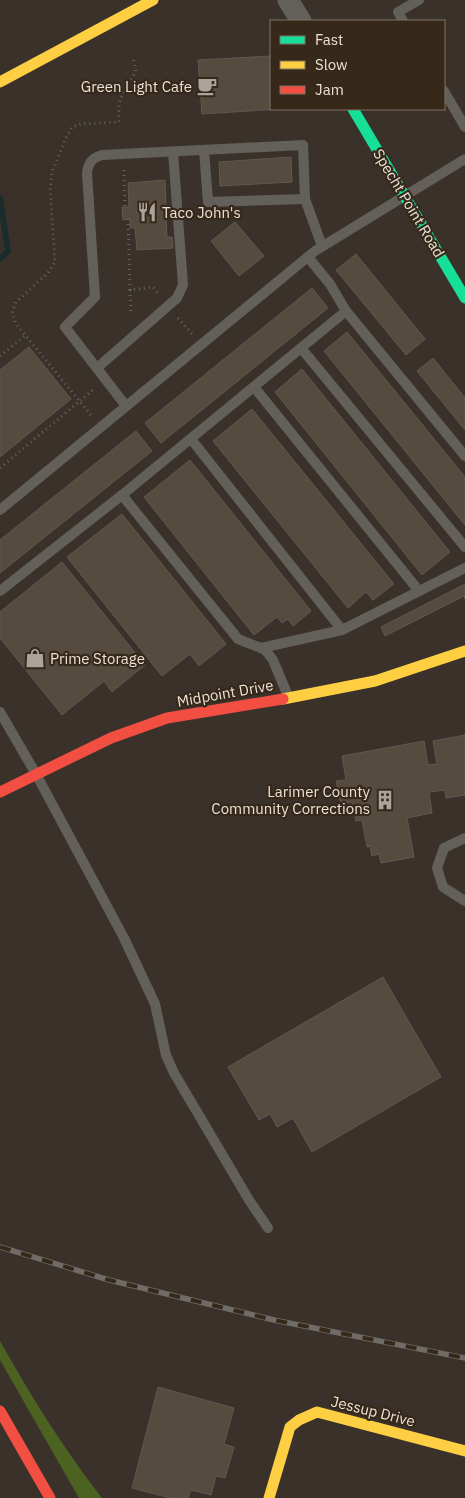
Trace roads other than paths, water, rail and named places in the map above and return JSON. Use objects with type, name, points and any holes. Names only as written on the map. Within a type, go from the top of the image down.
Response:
[{"type":"street","points":[[2,81],[153,0]]},
{"type":"street","points":[[288,0],[300,20]]},
{"type":"street","name":"Specht Point Road","points":[[354,110],[465,298]]},
{"type":"street","name":"Midpoint Drive","points":[[0,792],[111,738],[167,718],[375,681],[465,651]]},
{"type":"street","points":[[0,1411],[50,1498]]},
{"type":"street","name":"Jessup Drive","points":[[269,1498],[290,1427],[299,1420],[317,1412],[465,1450]]},
{"type":"lane","points":[[402,20],[398,12],[419,0]]},
{"type":"lane","points":[[445,93],[465,127]]},
{"type":"lane","points":[[126,406],[65,327],[95,297],[88,167],[91,160],[102,155],[303,145],[305,199],[322,246]]},
{"type":"lane","points":[[204,150],[208,202],[305,199]]},
{"type":"lane","points":[[96,368],[178,298],[183,285],[173,152]]},
{"type":"lane","points":[[0,510],[322,246],[465,159]]},
{"type":"lane","points":[[308,257],[330,284],[346,311],[465,456]]},
{"type":"lane","points":[[0,591],[122,495],[346,311]]},
{"type":"lane","points":[[301,348],[465,547]]},
{"type":"lane","points":[[254,387],[419,591]]},
{"type":"lane","points":[[191,439],[342,630]]},
{"type":"lane","points":[[122,495],[238,639],[261,648],[273,660],[289,697]]},
{"type":"lane","points":[[261,648],[342,630],[465,568]]},
{"type":"lane","points":[[1,716],[36,774],[124,938],[155,1004],[166,1055],[174,1073],[249,1200],[268,1228]]},
{"type":"lane","points":[[465,838],[444,848],[437,868],[443,887],[465,901]]},
{"type":"waterway","points":[[0,198],[8,251],[0,259]]},
{"type":"railway","points":[[0,1247],[109,1280],[274,1320],[465,1358]]},
{"type":"place","name":"Green Light Cafe","points":[[207,86]]},
{"type":"place","name":"Taco John's","points":[[147,212]]},
{"type":"place","name":"Prime Storage","points":[[35,658]]},
{"type":"place","name":"Larimer County Community Corrections","points":[[385,800]]}]
